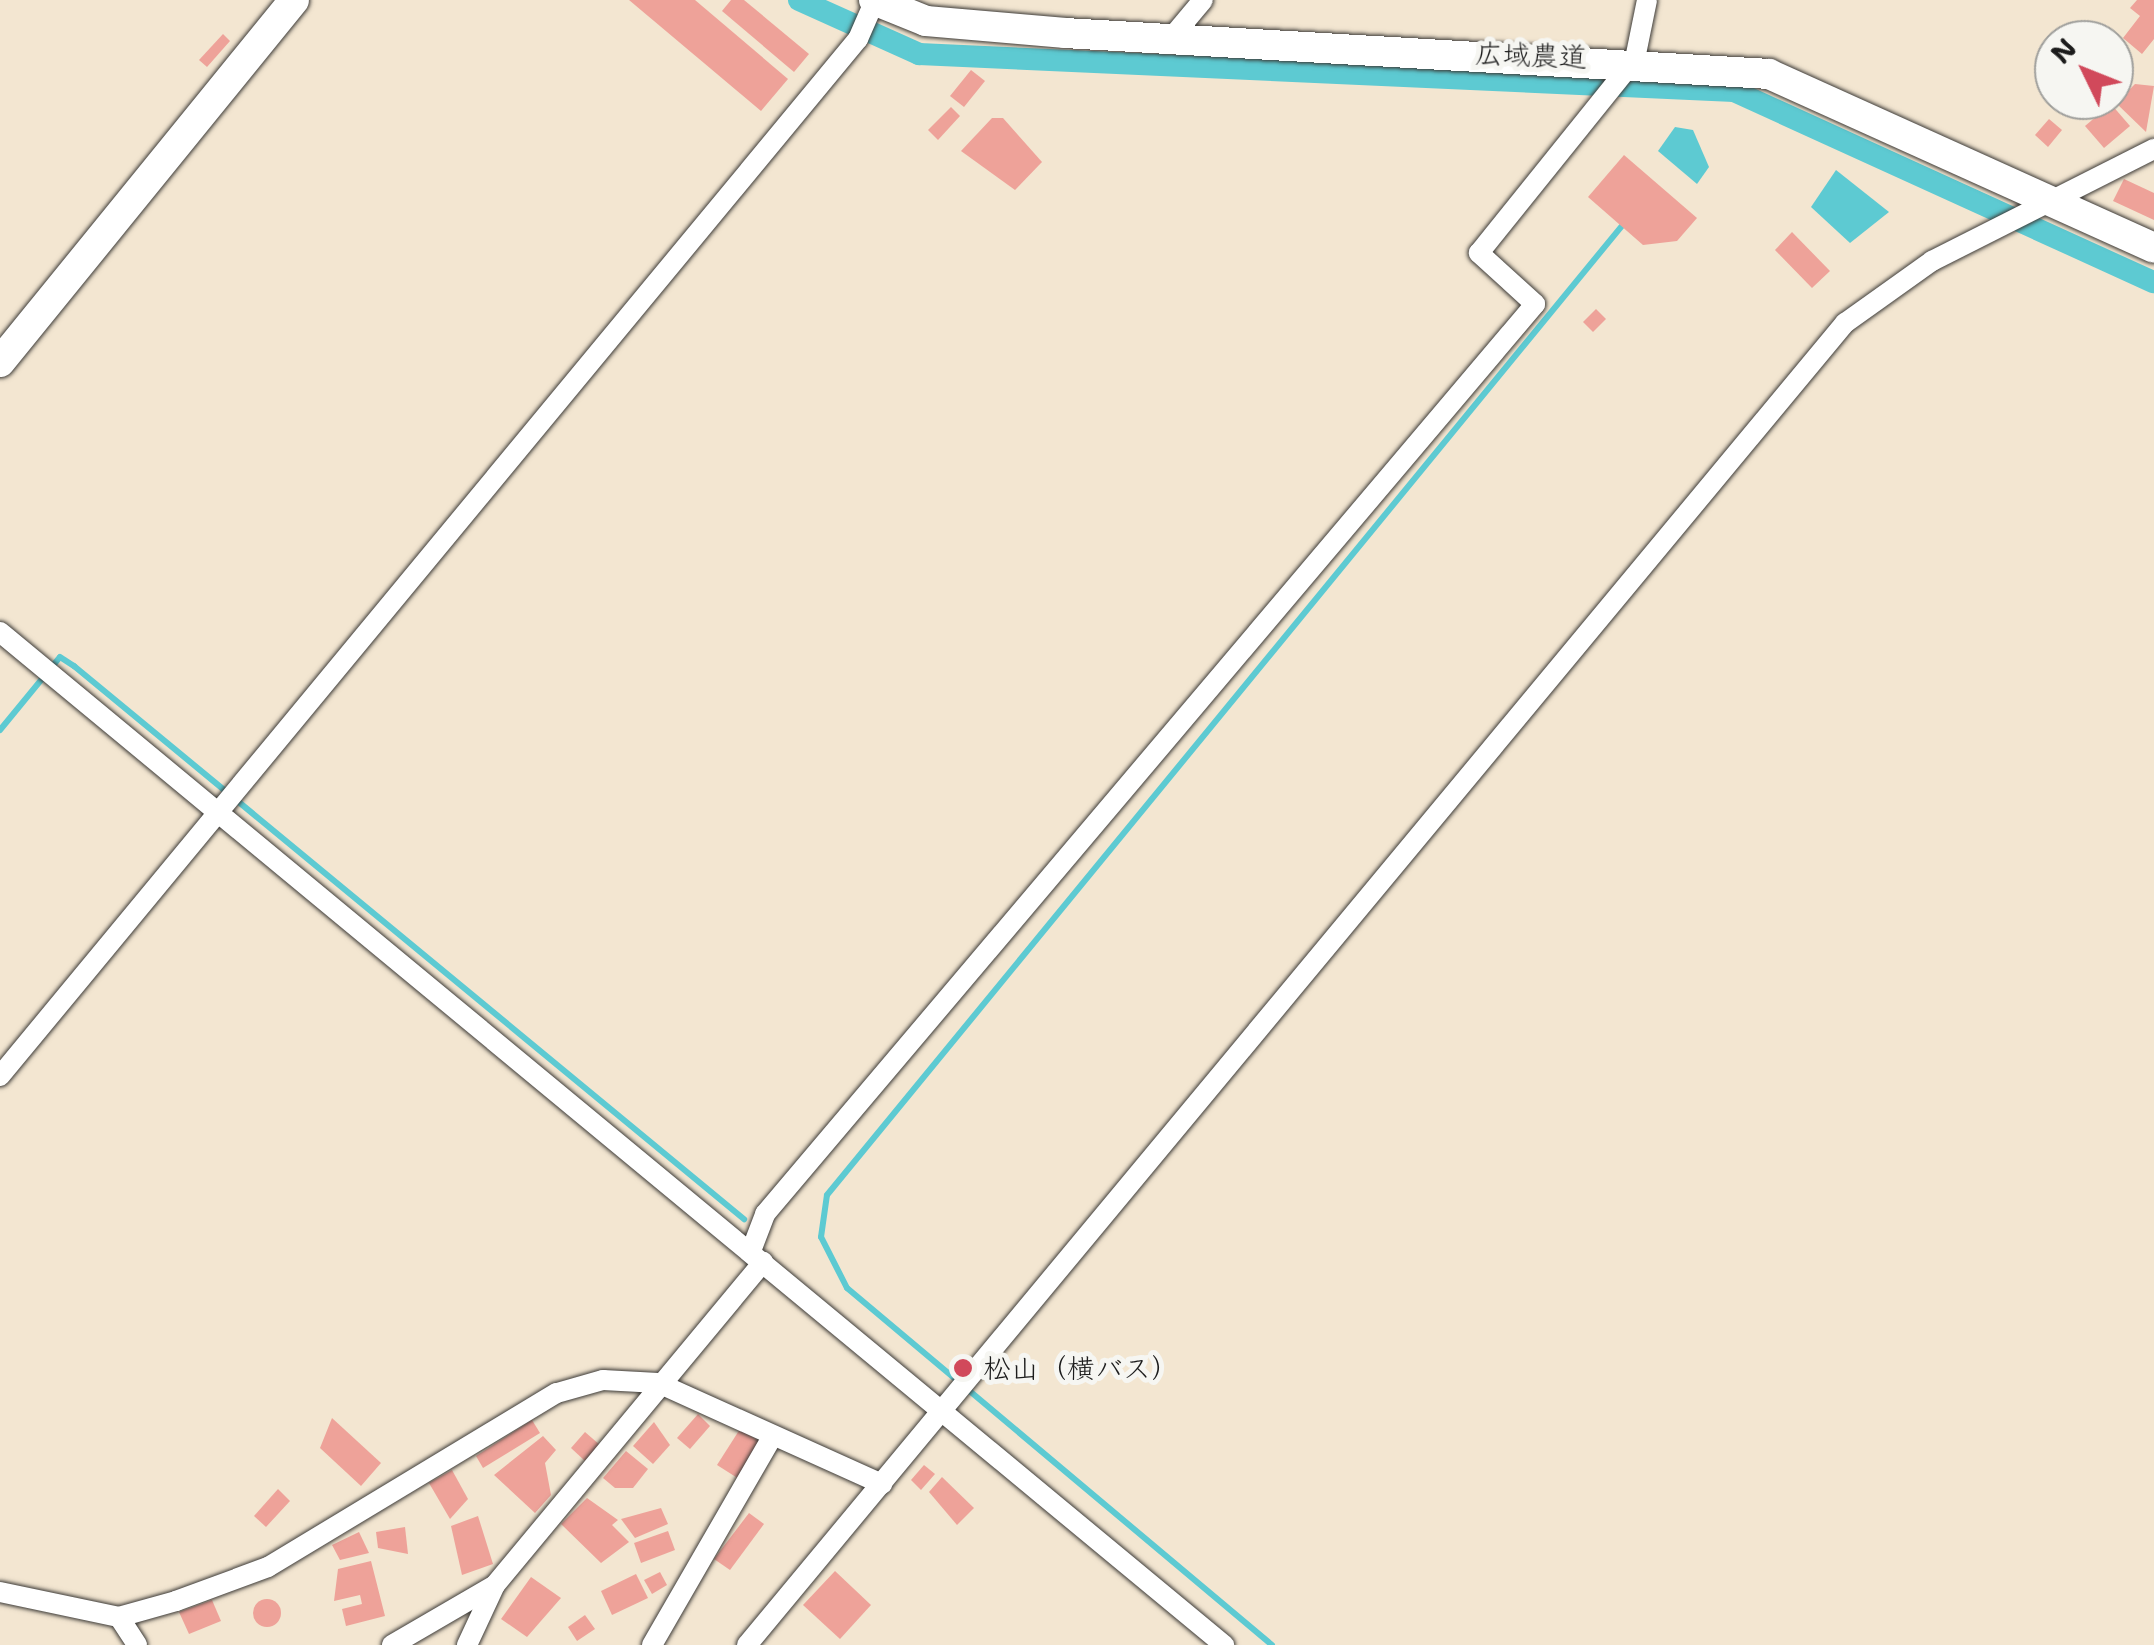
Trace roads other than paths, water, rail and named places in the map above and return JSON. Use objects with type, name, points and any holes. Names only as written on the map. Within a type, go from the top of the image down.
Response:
[{"type":"street","points":[[0,362],[294,0]]},
{"type":"street","points":[[0,1076],[221,815],[858,39],[875,0]]},
{"type":"street","name":"広域農道","points":[[875,0],[1172,37],[1635,60],[1770,74],[2154,248]]},
{"type":"street","points":[[1172,37],[1203,0]]},
{"type":"street","points":[[467,1645],[495,1585],[757,1256],[765,1214],[1535,304],[1479,254],[1635,60],[1647,0]]},
{"type":"street","points":[[747,1645],[1846,323],[1932,262],[2054,204],[2154,149]]},
{"type":"street","points":[[0,632],[1224,1645]]},
{"type":"street","points":[[0,1592],[118,1618],[268,1567],[556,1393],[603,1380],[658,1384],[882,1484]]},
{"type":"street","points":[[652,1645],[772,1435]]},
{"type":"street","points":[[392,1645],[495,1585]]},
{"type":"street","points":[[118,1618],[137,1645]]},
{"type":"water","points":[[1675,127],[1693,130],[1709,167],[1697,184],[1658,151]]},
{"type":"water","points":[[1836,170],[1889,212],[1850,243],[1811,207]]},
{"type":"waterway","points":[[799,0],[919,54],[1734,91],[2154,282]]},
{"type":"waterway","points":[[1272,1645],[847,1288],[821,1237],[827,1195],[1625,222]]},
{"type":"waterway","points":[[0,730],[60,657],[74,666],[744,1219]]},
{"type":"place","name":"松山（横バス）","points":[[963,1368]]}]
